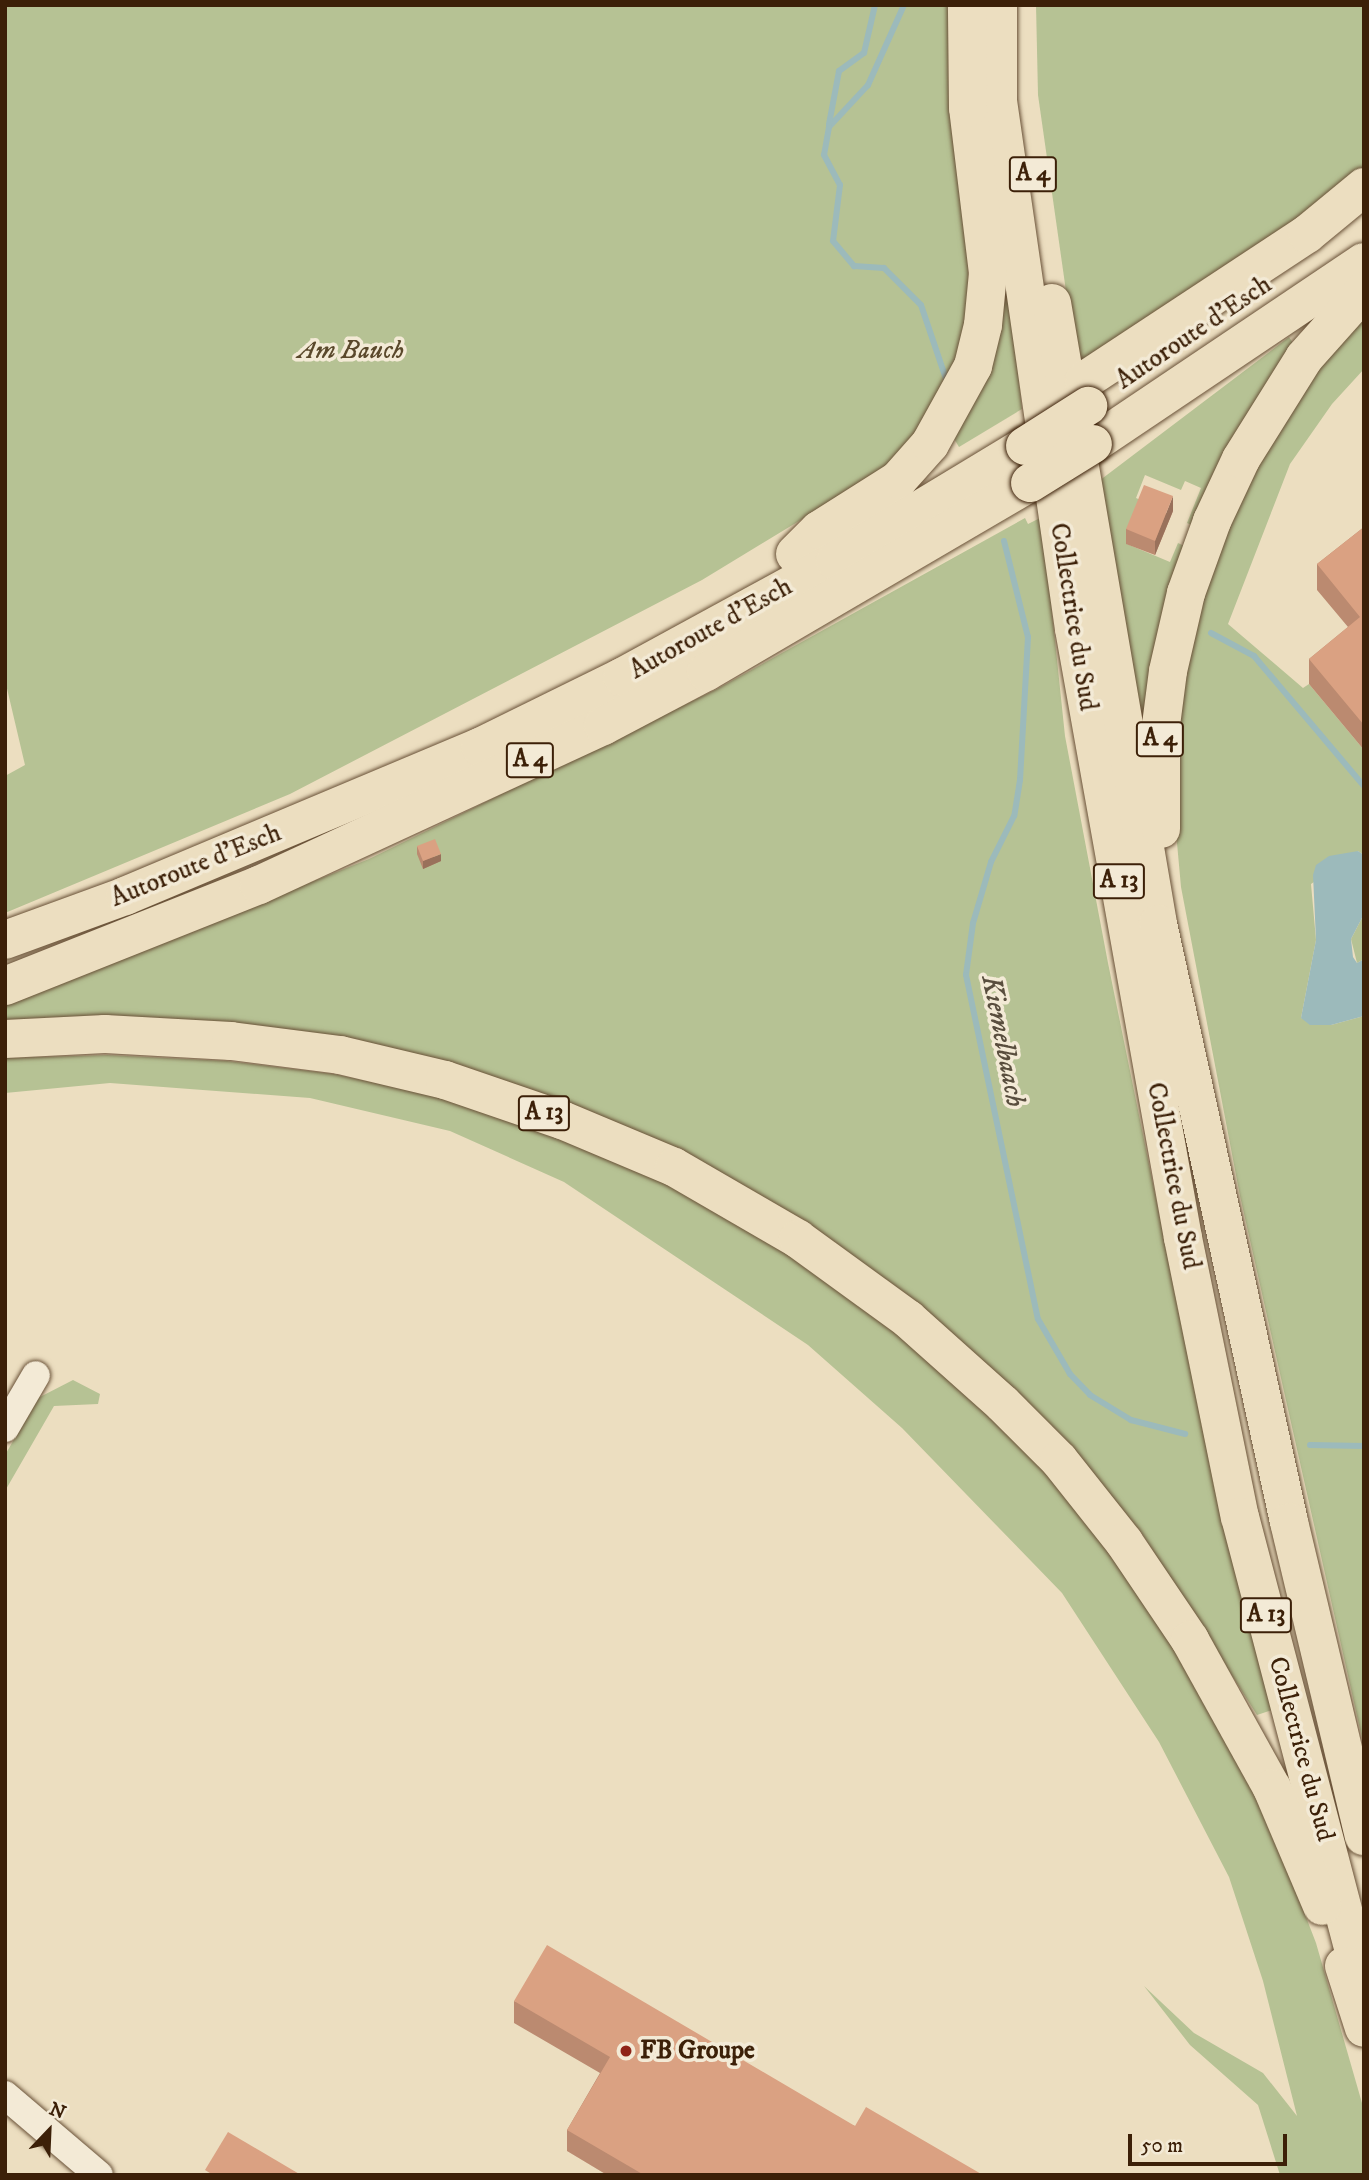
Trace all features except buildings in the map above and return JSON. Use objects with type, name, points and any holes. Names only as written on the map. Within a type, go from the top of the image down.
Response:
[{"type":"highway","name":"Collectrice du Sud","points":[[996,8],[998,101],[1032,352],[1074,629],[1183,1238],[1240,1517],[1364,1989]]},
{"type":"highway","name":"A 4","points":[[795,554],[819,530],[898,480],[930,444],[973,366],[983,325],[988,273],[968,108],[996,8]]},
{"type":"highway","name":"A 4","points":[[996,8],[1022,96],[1100,603],[1158,924],[1225,1236]]},
{"type":"highway","name":"A 4","points":[[1086,394],[1307,234],[1364,187]]},
{"type":"highway","name":"Autoroute d'Esch","points":[[5,986],[259,885],[603,726],[706,672],[1026,450],[1086,394],[1364,217]]},
{"type":"highway","name":"Autoroute d'Esch","points":[[5,940],[269,836],[480,747],[622,677],[835,561],[1026,450],[1093,444],[1364,262]]},
{"type":"highway","name":"A 4","points":[[1225,1236],[1170,921],[1162,847],[1159,775],[1168,671],[1186,593],[1241,459],[1304,358],[1364,291]]},
{"type":"highway","name":"A 4","points":[[269,836],[795,554],[1026,450]]},
{"type":"highway","name":"A 13","points":[[5,1039],[105,1034],[231,1041],[340,1055],[445,1080],[562,1120],[674,1167],[798,1239],[908,1319],[1059,1460],[1124,1542],[1190,1640],[1272,1788],[1337,1941],[1364,2028]]},
{"type":"highway","name":"Collectrice du Sud","points":[[1225,1236],[1364,1836]]},
{"type":"street","points":[[5,1429],[36,1375]]},
{"type":"street","points":[[5,2095],[99,2175]]},
{"type":"green space","name":"Am Bauch","points":[[5,5],[954,5],[971,322],[942,401],[888,467],[702,580],[290,794],[5,913],[5,776],[25,765],[5,680]]},
{"type":"green space","points":[[1036,5],[1364,5],[1364,173],[1078,375],[1038,95]]},
{"type":"green space","points":[[1007,267],[1022,409],[959,447],[950,432]]},
{"type":"green space","points":[[1364,318],[1364,369],[1332,404],[1290,464],[1228,624],[1303,688],[1309,684],[1364,750],[1364,855],[1358,851],[1311,884],[1316,940],[1301,1018],[1331,1025],[1364,1016],[1364,1747],[1240,1196],[1181,887],[1175,821],[1182,674],[1226,524],[1315,367]]},
{"type":"green space","points":[[1289,337],[1299,352],[1198,528],[1187,523],[1201,488],[1185,481],[1181,490],[1145,475],[1136,498],[1143,501],[1127,544],[1170,562],[1178,543],[1191,549],[1151,778],[1091,487]]},
{"type":"green space","points":[[1042,517],[1065,736],[1181,1321],[1272,1710],[1257,1715],[1141,1532],[1074,1451],[571,1107],[5,1023],[5,1006],[11,1002],[369,859],[717,689],[1025,518],[1028,524]]},
{"type":"green space","points":[[1364,914],[1364,959],[1357,963],[1351,939]]},
{"type":"green space","points":[[107,1055],[227,1061],[334,1074],[441,1097],[553,1135],[666,1181],[791,1249],[899,1330],[1048,1472],[1178,1647],[1259,1795],[1316,1943],[1364,2110],[1364,2175],[1280,2175],[1258,2105],[1190,2045],[1144,1986],[1194,2033],[1263,2073],[1297,2116],[1263,1981],[1229,1877],[1159,1742],[1062,1593],[902,1428],[808,1345],[564,1182],[450,1131],[310,1098],[110,1083],[5,1093],[5,1058]]},
{"type":"green space","points":[[73,1380],[100,1394],[98,1404],[54,1406],[5,1491],[5,1455],[38,1398]]},
{"type":"water","points":[[1358,851],[1364,855],[1364,914],[1351,939],[1353,957],[1357,963],[1364,959],[1364,1016],[1331,1025],[1310,1025],[1301,1018],[1316,940],[1313,875],[1316,865],[1329,856]]},
{"type":"waterway","points":[[829,124],[839,71],[864,53],[875,5]]},
{"type":"waterway","name":"Kiemelbaach","points":[[904,5],[868,85],[829,127],[824,155],[840,185],[833,241],[854,266],[884,268],[921,305],[947,382]]},
{"type":"waterway","name":"Kiemelbaach","points":[[1004,541],[1028,637],[1020,780],[1014,816],[991,862],[973,923],[966,975],[1038,1319],[1070,1374],[1090,1395],[1131,1420],[1185,1434]]},
{"type":"waterway","name":"Kiemelbaach","points":[[1211,633],[1254,656],[1364,786]]},
{"type":"waterway","name":"Kiemelbaach","points":[[1310,1445],[1364,1446]]},
{"type":"place","name":"FB Groupe","points":[[626,2051]]}]
